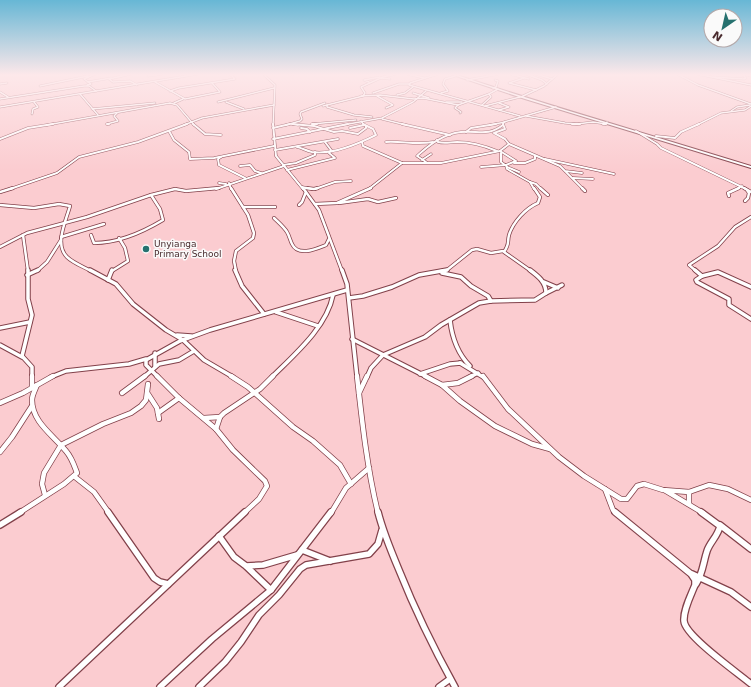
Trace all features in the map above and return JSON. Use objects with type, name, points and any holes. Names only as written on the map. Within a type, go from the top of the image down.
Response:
[{"type":"main road","points":[[553,106],[656,136],[751,167]]},
{"type":"street","points":[[0,108],[11,106]]},
{"type":"street","points":[[32,114],[34,111],[33,110],[38,107],[37,106]]},
{"type":"street","points":[[90,106],[98,116]]},
{"type":"street","points":[[92,109],[116,106]]},
{"type":"street","points":[[0,139],[28,128],[149,106]]},
{"type":"street","points":[[177,106],[190,122],[196,125],[205,134],[221,135]]},
{"type":"street","points":[[235,106],[247,110]]},
{"type":"street","points":[[0,192],[59,172],[79,157],[135,142],[207,117],[268,108],[272,106]]},
{"type":"street","points":[[274,106],[273,139],[277,157],[315,204],[342,270],[349,298],[358,394],[369,468],[382,529],[405,585],[455,687]]},
{"type":"street","points":[[273,128],[302,120],[300,113],[315,106]]},
{"type":"street","points":[[328,106],[349,112],[354,115],[379,118],[450,135]]},
{"type":"street","points":[[386,108],[391,106]]},
{"type":"street","points":[[273,139],[379,118],[408,106]]},
{"type":"street","points":[[457,106],[455,108],[461,112],[460,113]]},
{"type":"street","points":[[483,106],[519,116],[571,123],[592,122],[606,124],[607,122]]},
{"type":"street","points":[[498,111],[509,106]]},
{"type":"street","points":[[656,136],[678,137],[681,132],[701,124],[710,117],[728,111],[742,110],[750,106]]},
{"type":"street","points":[[525,116],[556,107]]},
{"type":"street","points":[[107,124],[118,121],[114,115],[119,112]]},
{"type":"street","points":[[184,114],[189,115],[190,118]]},
{"type":"street","points":[[466,132],[471,128],[505,122],[519,116]]},
{"type":"street","points":[[187,118],[207,117]]},
{"type":"street","points":[[297,147],[314,152],[331,150],[362,142],[376,135],[373,129],[360,121],[351,120],[305,125]]},
{"type":"street","points":[[505,122],[496,130],[487,133],[466,132],[450,135],[437,140],[417,156],[422,160],[441,164],[499,152],[509,144]]},
{"type":"street","points":[[292,124],[305,125],[334,132],[342,131],[358,134],[366,128],[365,125]]},
{"type":"street","points":[[350,128],[365,125]]},
{"type":"street","points":[[503,125],[505,129],[495,132],[494,134],[505,139],[509,144],[535,156],[614,174]]},
{"type":"street","points":[[284,126],[288,128]]},
{"type":"street","points":[[301,128],[307,129],[310,132]]},
{"type":"street","points":[[636,130],[650,141],[659,144],[661,148],[742,186],[749,193],[748,198],[745,201]]},
{"type":"street","points":[[169,131],[169,135],[176,143],[189,152],[190,158],[203,159],[274,148],[297,147],[338,139]]},
{"type":"street","points":[[437,140],[438,142],[446,144],[457,142],[486,146],[516,161],[499,167],[481,167]]},
{"type":"street","points":[[386,142],[402,141],[422,144],[433,142]]},
{"type":"street","points":[[0,247],[23,235],[87,217],[151,194],[175,189],[186,191],[213,189],[285,167],[335,158],[329,153],[331,150],[324,142]]},
{"type":"street","points":[[362,142],[363,146],[402,163],[428,162]]},
{"type":"street","points":[[285,167],[308,159],[315,155],[314,152]]},
{"type":"street","points":[[499,152],[501,162],[507,169],[536,184],[548,195]]},
{"type":"street","points":[[422,160],[431,154]]},
{"type":"street","points":[[218,160],[222,156]]},
{"type":"street","points":[[510,163],[526,163],[535,159],[535,156]]},
{"type":"street","points":[[542,158],[560,166],[585,191]]},
{"type":"street","points":[[203,161],[210,159],[218,160]]},
{"type":"street","points":[[218,160],[219,165],[236,172],[241,178],[246,178]]},
{"type":"street","points":[[337,204],[371,188],[402,163]]},
{"type":"street","points":[[240,166],[250,165],[255,171],[262,173]]},
{"type":"street","points":[[505,165],[519,172]]},
{"type":"street","points":[[566,172],[582,173]]},
{"type":"street","points":[[572,178],[593,178]]},
{"type":"street","points":[[302,187],[314,189],[335,182],[351,181]]},
{"type":"street","points":[[349,298],[363,296],[392,287],[419,275],[438,273],[452,268],[459,260],[472,250],[478,249],[491,253],[503,251],[509,245],[509,235],[517,220],[540,201],[540,196],[530,182]]},
{"type":"street","points":[[219,183],[228,184]]},
{"type":"street","points":[[228,184],[248,215],[254,236],[236,251],[234,270],[244,290],[264,314]]},
{"type":"street","points":[[729,196],[729,191],[742,186]]},
{"type":"street","points":[[746,190],[751,192]]},
{"type":"street","points":[[299,206],[306,192]]},
{"type":"street","points":[[91,235],[94,243],[96,244],[148,229],[163,220],[162,211],[151,194]]},
{"type":"street","points":[[315,204],[337,204],[368,199],[378,202],[396,198]]},
{"type":"street","points":[[0,205],[34,208],[55,204],[71,206],[61,238],[48,260],[40,269],[27,275]]},
{"type":"street","points":[[243,207],[275,207]]},
{"type":"street","points":[[702,276],[690,267],[690,263],[718,246],[735,227],[751,217]]},
{"type":"street","points":[[274,218],[287,231],[292,245],[296,249],[306,251],[312,250],[326,245],[329,240]]},
{"type":"street","points":[[61,238],[104,224]]},
{"type":"street","points":[[22,357],[22,349],[32,315],[28,299],[28,266],[25,258],[25,242],[23,235]]},
{"type":"street","points":[[61,238],[63,251],[71,259],[116,284],[133,304],[166,330],[183,340],[205,361],[218,367],[248,387],[254,394],[313,441],[328,456],[340,465],[351,484]]},
{"type":"street","points":[[108,280],[112,270],[128,261],[125,248],[119,238]]},
{"type":"street","points":[[503,251],[543,282],[558,288]]},
{"type":"street","points":[[751,287],[718,272],[702,276],[696,280],[697,282],[729,299],[729,305],[751,319]]},
{"type":"street","points":[[438,273],[461,277],[471,286],[488,296],[491,301]]},
{"type":"street","points":[[543,282],[547,289],[546,293]]},
{"type":"street","points":[[358,394],[371,368],[383,356],[425,337],[479,303],[491,301],[535,300],[562,286]]},
{"type":"street","points":[[0,403],[66,371],[133,363],[147,358],[192,336],[347,290]]},
{"type":"street","points":[[216,429],[220,418],[232,407],[260,389],[308,341],[332,304],[333,294]]},
{"type":"street","points":[[275,312],[318,326]]},
{"type":"street","points":[[450,320],[453,339],[467,364],[472,369]]},
{"type":"street","points":[[0,328],[30,322]]},
{"type":"street","points":[[176,335],[192,336]]},
{"type":"street","points":[[352,339],[383,356],[394,359],[442,385],[460,401],[495,426],[526,441],[551,449]]},
{"type":"street","points":[[0,345],[22,357],[32,367],[32,388]]},
{"type":"street","points":[[122,393],[161,364],[179,360],[194,351]]},
{"type":"street","points":[[154,370],[155,353]]},
{"type":"street","points":[[146,365],[145,361],[147,358]]},
{"type":"street","points":[[59,687],[259,499],[267,486],[216,429],[179,398],[154,370],[146,365],[133,363]]},
{"type":"street","points":[[460,363],[478,372],[508,409],[568,464],[605,489],[624,499],[630,496],[637,486],[644,484],[663,490],[689,504],[718,523],[751,549]]},
{"type":"street","points":[[420,374],[450,364],[467,364]]},
{"type":"street","points":[[442,385],[458,383],[478,372]]},
{"type":"street","points":[[45,495],[42,476],[46,468],[59,452],[61,445],[105,423],[128,415],[144,404],[148,394],[148,384]]},
{"type":"street","points":[[0,452],[32,406],[33,393],[37,385]]},
{"type":"street","points":[[148,394],[158,413],[159,419]]},
{"type":"street","points":[[158,413],[179,398]]},
{"type":"street","points":[[0,524],[74,477],[77,473],[77,469],[61,445],[40,422],[32,406]]},
{"type":"street","points":[[204,418],[220,418]]},
{"type":"street","points":[[0,446],[8,442]]},
{"type":"street","points":[[160,687],[212,639],[271,590],[351,484],[359,479],[369,468]]},
{"type":"street","points":[[74,477],[94,492],[154,578],[160,582],[168,584]]},
{"type":"street","points":[[663,490],[689,492],[709,485],[717,485],[751,500]]},
{"type":"street","points":[[605,489],[613,510],[671,559],[691,574],[728,591],[751,607]]},
{"type":"street","points":[[663,490],[718,523],[720,528],[707,550],[704,571],[701,578],[695,585],[684,621],[687,629],[704,646],[751,684]]},
{"type":"street","points":[[689,492],[689,504]]},
{"type":"street","points":[[199,687],[225,662],[241,642],[259,615],[279,595],[300,569],[306,565],[368,554],[376,550],[380,542],[382,529]]},
{"type":"street","points":[[219,536],[240,562],[271,590]]},
{"type":"street","points":[[302,550],[331,561]]},
{"type":"street","points":[[247,567],[258,566],[298,555]]},
{"type":"street","points":[[691,574],[695,580],[695,585]]},
{"type":"street","points":[[439,687],[450,679]]},
{"type":"place","name":"Unyianga Primary School","points":[[146,249]]}]
